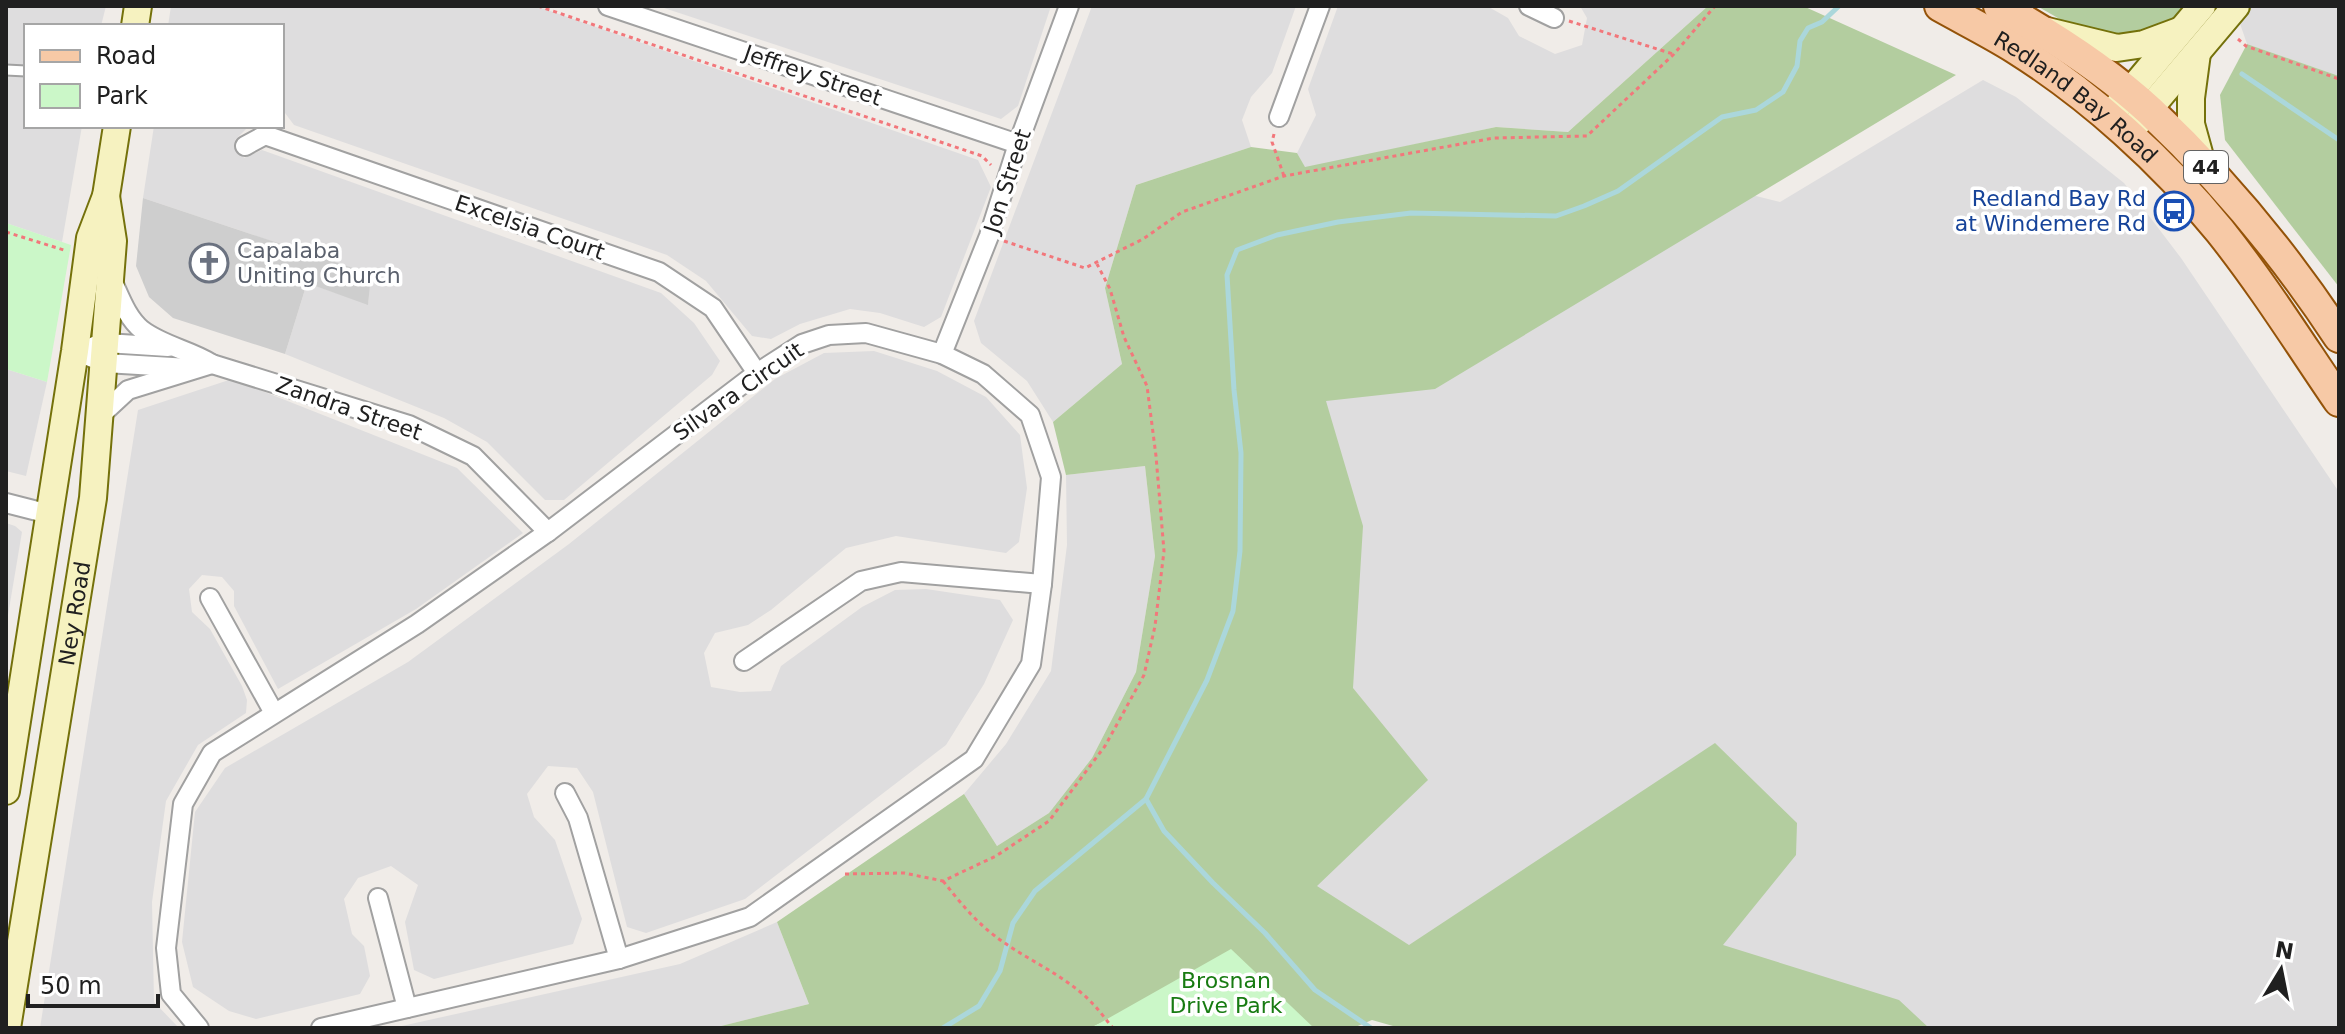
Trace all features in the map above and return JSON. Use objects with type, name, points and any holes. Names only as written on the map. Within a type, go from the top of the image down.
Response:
[{"type":"main road","name":"Redland Bay Road","points":[[1940,6],[2016,49],[2117,126],[2172,179],[2219,230],[2267,294],[2339,401]]},
{"type":"main road","name":"Redland Bay Road","points":[[1999,6],[2040,29],[2139,102],[2202,164],[2265,234],[2339,337]]},
{"type":"main road","points":[[2139,102],[2180,30],[2202,6]]},
{"type":"main road","points":[[2117,126],[2139,102],[2197,53],[2236,6]]},
{"type":"main road","points":[[2040,29],[2117,48],[2144,44],[2180,30]]},
{"type":"main road","points":[[2197,53],[2191,124],[2202,164]]},
{"type":"main road","name":"Ney Road","points":[[6,791],[90,238],[106,196],[117,128]]},
{"type":"main road","name":"Ney Road","points":[[7,1028],[93,498],[113,241],[106,196]]},
{"type":"street","name":"Jeffrey Street","points":[[608,6],[1018,144]]},
{"type":"street","name":"Jon Street","points":[[942,354],[989,236],[1018,144],[1069,6]]},
{"type":"street","points":[[1279,117],[1320,6]]},
{"type":"street","points":[[1529,6],[1554,18]]},
{"type":"street","name":"Excelsia Court","points":[[245,146],[264,130],[659,272],[713,308],[757,373]]},
{"type":"street","name":"Zandra Street","points":[[111,277],[124,305],[142,330],[175,348],[196,354],[204,366]]},
{"type":"street","name":"Silvara Circuit","points":[[199,1028],[171,994],[166,948],[183,804],[212,753],[417,624],[548,532],[757,373],[802,344],[829,335],[866,333],[942,354],[983,374],[1030,415],[1051,477],[1042,584],[1031,664],[974,759],[750,917],[619,959],[321,1028]]},
{"type":"street","name":"Zandra Street","points":[[105,353],[175,348]]},
{"type":"street","name":"Zandra Street","points":[[75,351],[204,366],[409,425],[473,456],[548,532]]},
{"type":"street","points":[[101,415],[128,390],[204,366]]},
{"type":"street","points":[[6,503],[49,514]]},
{"type":"street","points":[[744,661],[861,581],[901,572],[1042,584]]},
{"type":"street","points":[[210,598],[274,713]]},
{"type":"street","points":[[565,793],[578,818],[619,959]]},
{"type":"street","points":[[378,898],[407,1008]]},
{"type":"path","points":[[538,6],[987,156],[993,168]]},
{"type":"path","points":[[989,236],[1085,268],[1143,239],[1182,212],[1284,176],[1494,138],[1587,136],[1674,54],[1715,6]]},
{"type":"path","points":[[1554,18],[1674,54]]},
{"type":"path","points":[[2238,39],[2246,46],[2339,79]]},
{"type":"path","points":[[1279,117],[1272,142],[1284,176]]},
{"type":"path","points":[[6,232],[74,253]]},
{"type":"path","points":[[826,864],[836,872],[851,875],[904,873],[943,881],[996,856],[1049,821],[1105,746],[1144,675],[1155,626],[1164,551],[1156,456],[1147,386],[1124,337],[1110,289],[1097,264]]},
{"type":"path","points":[[943,881],[964,908],[991,933],[1016,952],[1057,975],[1091,1002],[1113,1028]]},
{"type":"shaded area","points":[[6,6],[106,6],[102,24],[24,24],[24,128],[82,128],[62,242],[6,223]]},
{"type":"shaded area","points":[[171,6],[536,6],[978,160],[991,187],[941,317],[924,327],[880,313],[850,309],[800,324],[771,339],[752,336],[706,281],[667,255],[294,125],[284,112],[284,24],[168,24]]},
{"type":"shaded area","points":[[658,6],[1051,6],[1018,106],[1001,119]]},
{"type":"shaded area","points":[[1092,6],[1296,6],[1272,73],[1251,97],[1242,120],[1251,147],[1136,185],[1105,288],[1122,364],[1053,422],[1027,381],[981,343],[974,321]]},
{"type":"shaded area","points":[[1338,6],[1487,6],[1508,18],[1519,36],[1555,54],[1582,45],[1587,18],[1580,6],[1708,6],[1568,132],[1496,127],[1305,168],[1297,153],[1316,115],[1308,89]]},
{"type":"shaded area","points":[[2234,6],[2339,6],[2339,76],[2247,44]]},
{"type":"shaded area","points":[[1983,80],[2016,97],[2124,183],[2181,258],[2339,492],[2339,1028],[1449,1028],[1203,786],[1268,406],[1696,181],[1780,202]]},
{"type":"shaded area","points":[[154,128],[247,128],[235,140],[244,158],[262,150],[661,293],[694,323],[720,361],[712,375],[564,500],[545,500],[487,442],[444,418],[285,354],[307,283],[368,304],[370,274],[143,198]]},
{"type":"shaded area","points":[[143,198],[371,274],[368,305],[307,283],[285,354],[173,318],[149,297],[136,266]]},
{"type":"shaded area","points":[[874,351],[937,371],[986,397],[1020,435],[1027,488],[1019,542],[1006,553],[896,536],[846,548],[771,610],[748,625],[715,633],[704,653],[711,687],[740,692],[771,691],[781,666],[862,607],[895,590],[926,589],[1000,600],[1013,620],[984,684],[946,745],[745,899],[646,933],[627,927],[593,792],[577,768],[548,766],[527,794],[534,817],[555,840],[582,919],[573,944],[434,979],[414,970],[405,922],[418,885],[391,866],[358,878],[344,899],[352,934],[364,946],[370,976],[360,994],[256,1019],[229,1011],[193,987],[182,942],[195,812],[225,768],[408,662],[569,544],[775,379],[824,353]]},
{"type":"shaded area","points":[[6,369],[47,382],[26,476],[6,471]]},
{"type":"shaded area","points":[[232,379],[457,468],[523,533],[416,609],[278,689],[234,606],[234,591],[222,577],[202,575],[189,589],[192,612],[210,629],[247,700],[246,713],[198,745],[166,801],[152,902],[154,1002],[179,1028],[40,1028],[138,410]]},
{"type":"shaded area","points":[[1145,466],[1155,556],[1136,672],[1092,758],[1049,813],[997,846],[964,794],[1006,744],[1051,671],[1067,545],[1066,475]]},
{"type":"shaded area","points":[[6,523],[22,532],[6,627]]},
{"type":"shaded area","points":[[777,922],[809,1004],[713,1028],[393,1028],[680,964]]},
{"type":"green space","points":[[1708,6],[1803,6],[1956,75],[1435,389],[1326,401],[1363,526],[1353,688],[1428,780],[1317,886],[1409,945],[1715,743],[1797,823],[1796,855],[1723,945],[1899,1000],[1929,1028],[1400,1028],[1372,1020],[1353,1028],[1165,1028],[1101,1023],[1090,1028],[713,1028],[809,1004],[777,922],[964,794],[997,846],[1049,813],[1092,758],[1136,672],[1155,556],[1145,466],[1066,475],[1053,422],[1122,364],[1105,288],[1136,185],[1251,147],[1297,153],[1305,167],[1496,127],[1568,132]]},
{"type":"green space","points":[[2037,6],[2184,6],[2167,26],[2124,41],[2084,33]]},
{"type":"green space","points":[[2247,44],[2339,76],[2339,287],[2225,140],[2220,95]]},
{"type":"green space","points":[[6,223],[71,245],[47,382],[6,369]]},
{"type":"green space","name":"Brosnan Drive Park","points":[[1231,949],[1314,1028],[1090,1028],[1100,1023]]},
{"type":"waterway","points":[[943,1028],[979,1006],[1000,971],[1013,923],[1035,891],[1146,799],[1207,680],[1233,611],[1240,551],[1241,453],[1227,275],[1237,250],[1277,235],[1338,222],[1411,213],[1556,216],[1584,206],[1618,191],[1722,117],[1756,110],[1783,92],[1797,66],[1800,41],[1808,28],[1822,22],[1839,6]]},
{"type":"waterway","points":[[2242,74],[2339,140]]},
{"type":"waterway","points":[[1146,799],[1164,831],[1265,933],[1315,990],[1371,1028]]},
{"type":"place","name":"Redland Bay Rd at Windemere Rd","points":[[2174,211]]},
{"type":"place","name":"Capalaba Uniting Church","points":[[209,263]]}]
